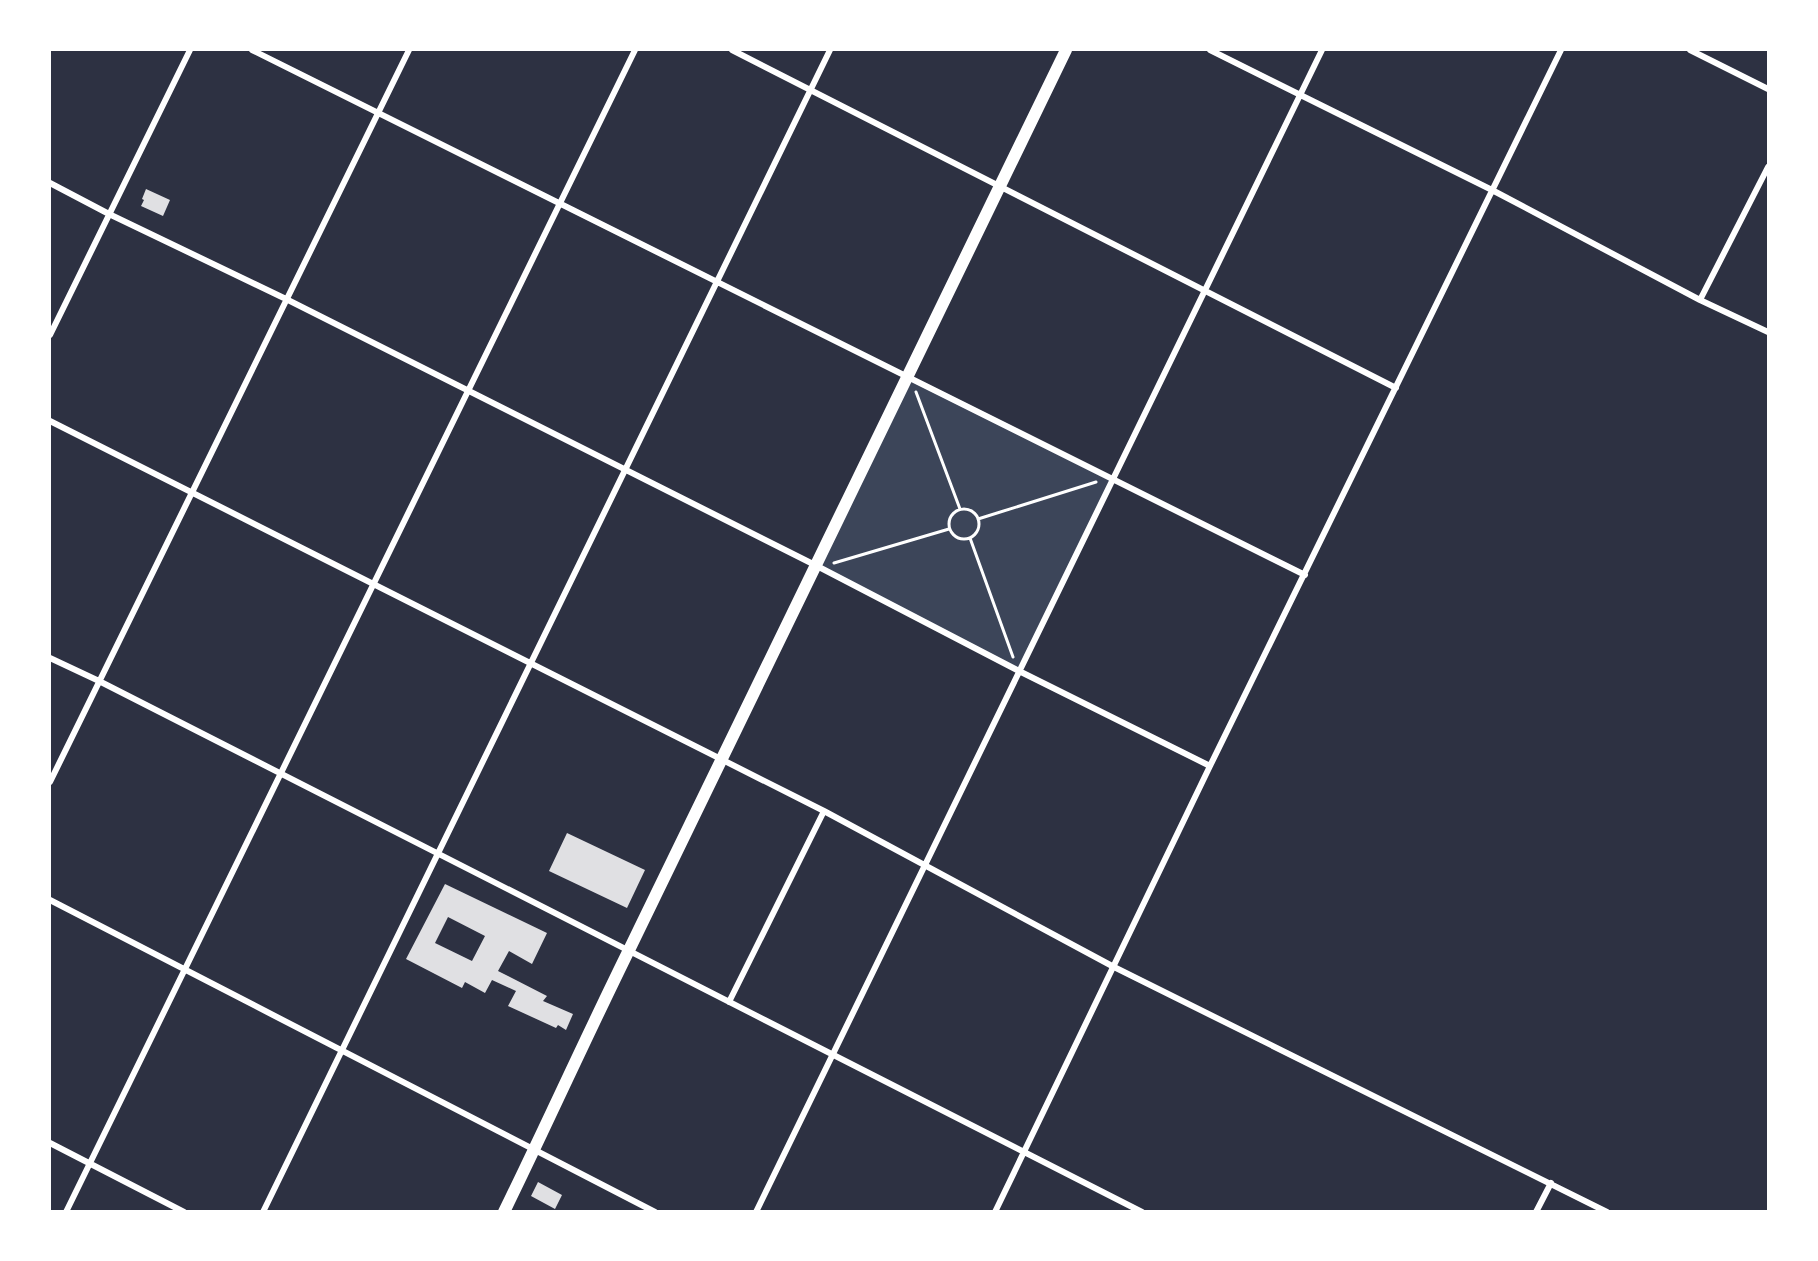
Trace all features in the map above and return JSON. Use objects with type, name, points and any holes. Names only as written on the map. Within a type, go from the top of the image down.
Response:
[{"type":"main road","points":[[504,1212],[628,950],[823,565],[906,376],[1066,50]]},
{"type":"street","points":[[50,335],[190,50]]},
{"type":"street","points":[[252,50],[1305,575]]},
{"type":"street","points":[[50,782],[409,50]]},
{"type":"street","points":[[66,1212],[634,50]]},
{"type":"street","points":[[732,50],[1396,388]]},
{"type":"street","points":[[263,1212],[830,50]]},
{"type":"street","points":[[1210,50],[1492,190],[1700,300],[1768,332]]},
{"type":"street","points":[[756,1212],[1322,50]]},
{"type":"street","points":[[995,1212],[1210,766],[1561,50]]},
{"type":"street","points":[[1690,50],[1768,89]]},
{"type":"street","points":[[1700,300],[1768,167]]},
{"type":"street","points":[[50,183],[823,565],[1019,671],[1210,766]]},
{"type":"street","points":[[50,421],[824,811],[926,864],[1113,967],[1607,1212]]},
{"type":"street","points":[[50,658],[1142,1212]]},
{"type":"street","points":[[729,1002],[824,811]]},
{"type":"street","points":[[50,900],[655,1212]]},
{"type":"street","points":[[50,1143],[184,1212]]},
{"type":"street","points":[[1536,1212],[1551,1183]]},
{"type":"path","points":[[925,393],[914,389],[960,509]]},
{"type":"path","points":[[978,519],[1103,480],[1092,475]]},
{"type":"path","points":[[960,509],[970,510],[978,519],[977,531],[970,538],[956,537],[948,524],[951,514],[960,509]]},
{"type":"path","points":[[823,565],[949,528]]},
{"type":"path","points":[[970,538],[1015,661]]},
{"type":"path","points":[[823,565],[834,555]]},
{"type":"path","points":[[823,565],[840,570]]},
{"type":"path","points":[[1015,661],[1020,651]]},
{"type":"path","points":[[1005,656],[1015,661]]},
{"type":"shaded area","points":[[906,376],[1113,478],[1019,671],[817,566]]},
{"type":"building","points":[[146,189],[170,200],[163,216],[141,206]]},
{"type":"building","points":[[567,833],[645,870],[627,908],[549,871]]},
{"type":"building","points":[[445,884],[547,933],[532,964],[509,951],[498,971],[547,996],[543,1001],[573,1014],[566,1030],[558,1025],[556,1028],[508,1006],[516,991],[492,980],[485,993],[465,982],[462,988],[406,959]],"holes":[[[448,917],[485,936],[472,961],[435,943]]]},
{"type":"building","points":[[538,1182],[562,1195],[555,1209],[531,1196]]}]
